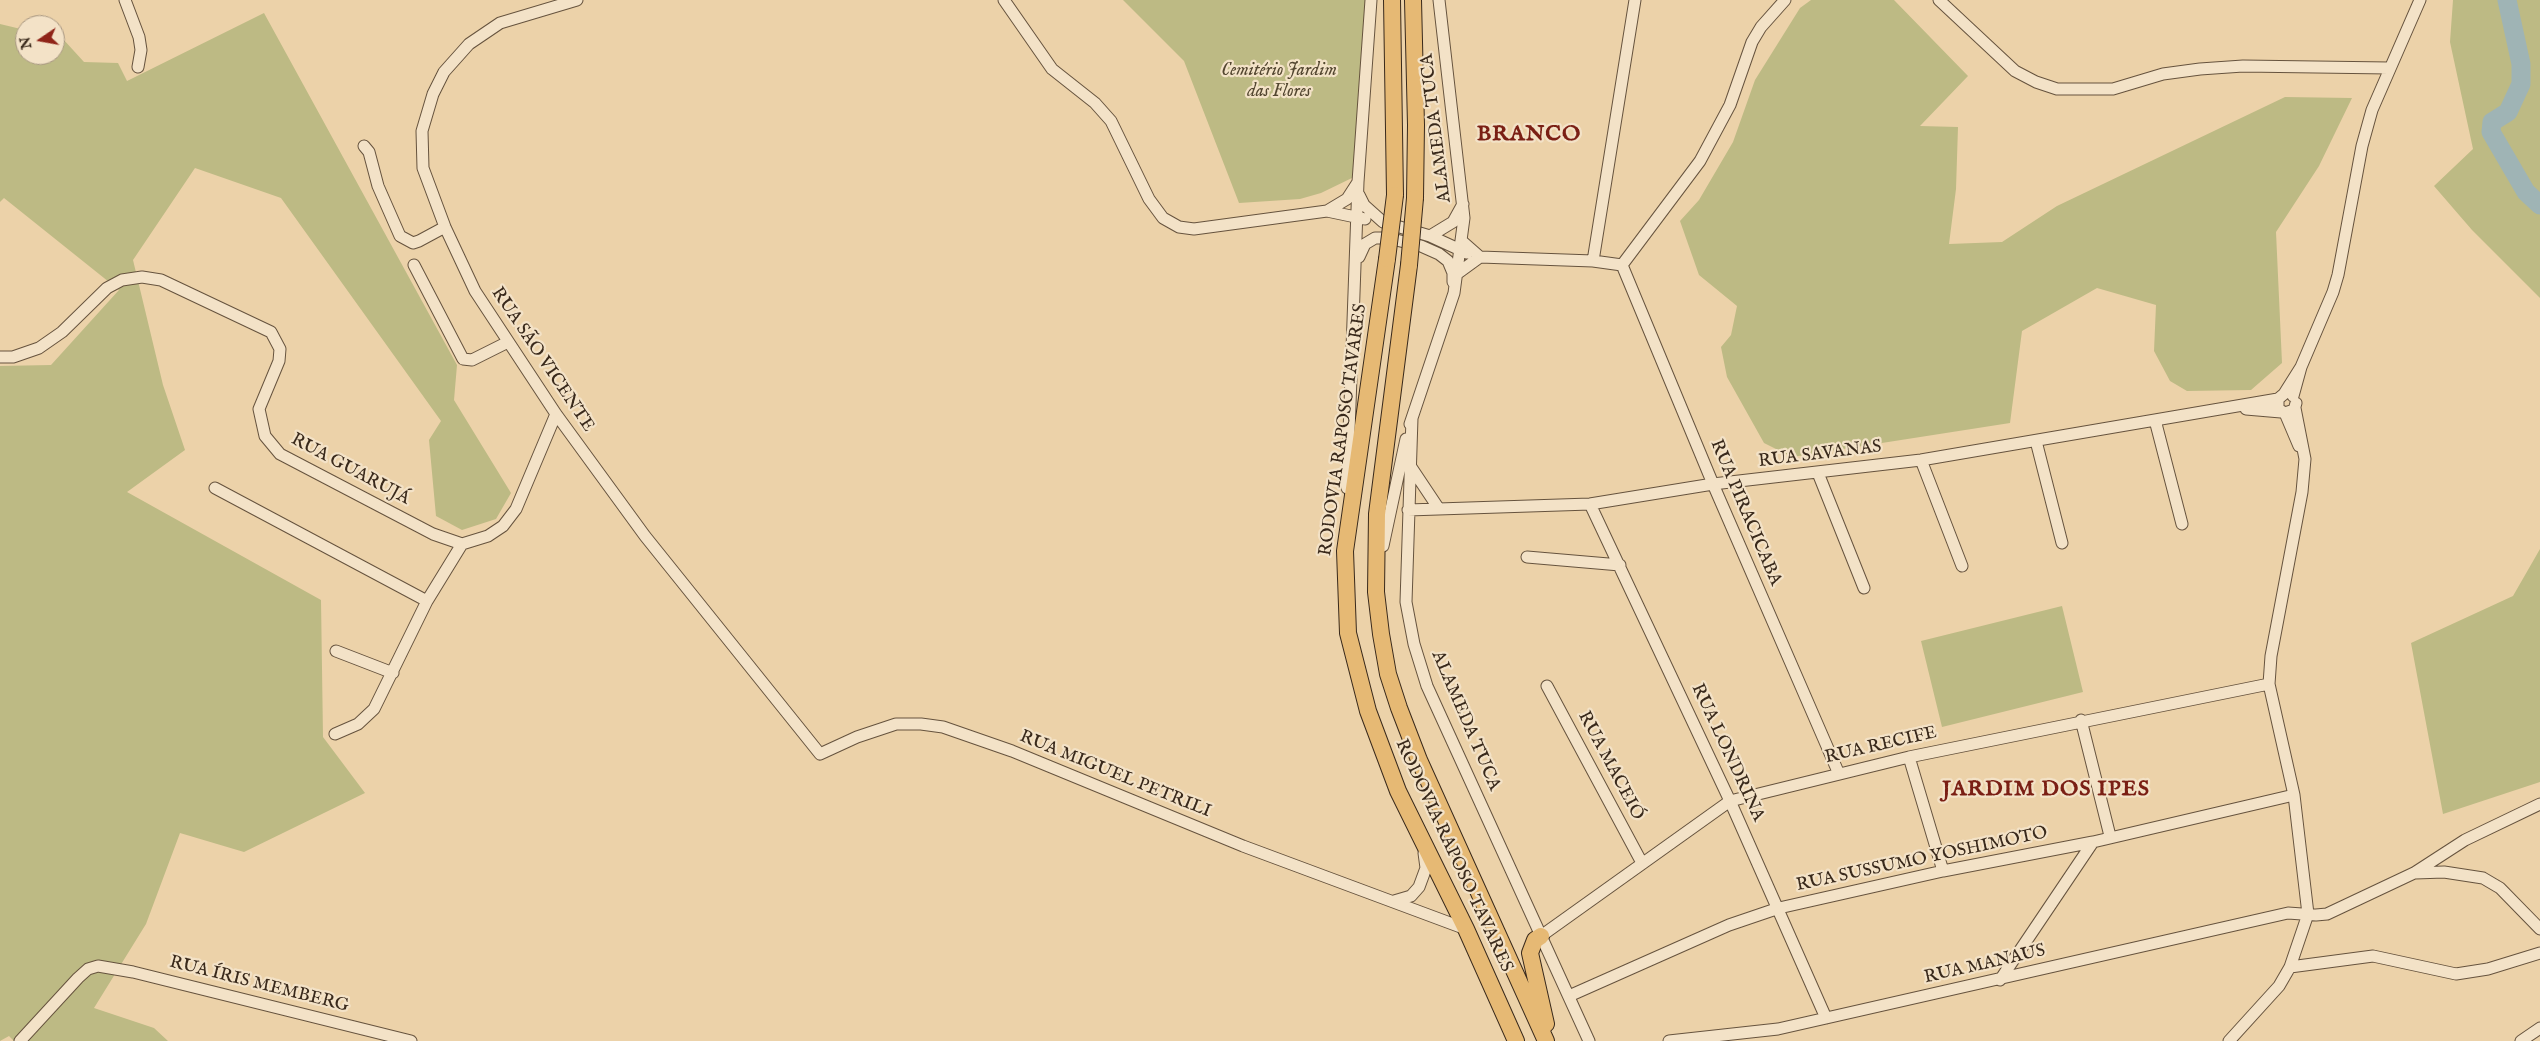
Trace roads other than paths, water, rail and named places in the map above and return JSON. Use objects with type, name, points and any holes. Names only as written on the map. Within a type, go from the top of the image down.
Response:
[{"type":"highway","name":"RODOVIA RAPOSO TAVARES","points":[[1392,0],[1395,195],[1345,552],[1348,633],[1356,671],[1382,751],[1398,791],[1466,929],[1516,1041]]},
{"type":"highway","name":"RODOVIA RAPOSO TAVARES","points":[[1413,0],[1416,125],[1415,198],[1377,514],[1376,592],[1388,674],[1399,708],[1424,769],[1547,1041]]},
{"type":"highway","points":[[1542,936],[1535,940],[1530,953],[1547,1041]]},
{"type":"street","points":[[125,0],[139,37],[141,50],[138,67]]},
{"type":"street","name":"RUA SÃO VICENTE","points":[[577,0],[500,23],[469,44],[444,72],[433,94],[422,131],[423,168],[445,227],[475,292],[556,414],[645,536],[820,754]]},
{"type":"street","points":[[1004,0],[1052,69],[1095,103],[1111,122],[1148,199],[1163,218],[1179,227],[1194,229],[1332,212],[1383,222],[1430,236],[1462,247],[1480,257],[1593,261],[1622,265],[1700,161],[1730,105],[1752,42],[1760,27],[1786,0]]},
{"type":"street","points":[[1345,552],[1357,218],[1371,0]]},
{"type":"street","name":"ALAMEDA TUCA","points":[[1376,592],[1385,532],[1412,418],[1454,293],[1462,247],[1464,204],[1439,0]]},
{"type":"street","points":[[1593,261],[1635,0]]},
{"type":"street","points":[[1939,0],[2015,71],[2036,82],[2057,89],[2113,89],[2163,74],[2243,66],[2389,68]]},
{"type":"street","points":[[2229,1041],[2279,986],[2290,968],[2308,914],[2294,795],[2269,684],[2272,648],[2302,492],[2305,459],[2286,404],[2333,292],[2362,146],[2372,110],[2420,0]]},
{"type":"street","points":[[364,146],[369,152],[378,186],[400,236],[413,243],[419,242],[445,227]]},
{"type":"street","points":[[1332,212],[1359,188]]},
{"type":"street","points":[[1359,188],[1364,205],[1383,222]]},
{"type":"street","points":[[1430,236],[1454,222],[1464,204]]},
{"type":"street","points":[[1332,212],[1357,233]]},
{"type":"street","points":[[1356,265],[1362,247],[1376,238],[1388,238],[1421,246],[1440,254],[1448,261],[1453,273],[1454,293]]},
{"type":"street","points":[[1458,272],[1480,257]]},
{"type":"street","points":[[414,265],[463,359],[472,360],[508,342]]},
{"type":"street","name":"RUA PIRACICABA","points":[[1622,265],[1713,484],[1839,774]]},
{"type":"street","name":"RUA GUARUJÁ","points":[[0,357],[13,357],[39,348],[62,332],[107,288],[122,280],[142,277],[161,280],[271,332],[280,348],[279,361],[259,409],[265,436],[280,454],[434,534],[462,544]]},
{"type":"street","name":"RUA SAVANAS","points":[[1408,510],[1590,504],[1713,484],[1921,460],[2232,408],[2286,404]]},
{"type":"street","points":[[335,734],[349,729],[367,718],[374,709],[427,601],[462,544],[488,536],[503,526],[516,509],[556,414]]},
{"type":"street","name":"ALAMEDA TUCA","points":[[1412,418],[1406,602],[1414,644],[1427,686],[1589,1041]]},
{"type":"street","points":[[2154,420],[2182,524]]},
{"type":"street","points":[[2036,441],[2062,543]]},
{"type":"street","points":[[1921,460],[1962,566]]},
{"type":"street","points":[[1410,466],[1439,509]]},
{"type":"street","points":[[1818,473],[1864,588]]},
{"type":"street","points":[[215,488],[427,601]]},
{"type":"street","name":"RUA LONDRINA","points":[[1590,504],[1730,801],[1779,908],[1826,1018]]},
{"type":"street","points":[[1527,557],[1620,565]]},
{"type":"street","points":[[336,651],[393,673]]},
{"type":"street","name":"RUA RECIFE","points":[[1542,936],[1730,801],[1909,757],[2081,720],[2269,684]]},
{"type":"street","name":"RUA MACEIÓ","points":[[1547,686],[1642,863]]},
{"type":"street","points":[[2081,720],[2110,836]]},
{"type":"street","name":"RUA MIGUEL PETRILI","points":[[820,754],[857,737],[896,724],[921,724],[943,727],[1012,751],[1243,846],[1394,901],[1416,912],[1466,929]]},
{"type":"street","points":[[1909,757],[1943,871]]},
{"type":"street","name":"RUA SUSSUMO YOSHIMOTO","points":[[1569,996],[1729,925],[1779,908],[1943,871],[2093,842],[2110,836],[2294,795]]},
{"type":"street","name":"RUA MANAUS","points":[[1668,1041],[1778,1029],[2288,913],[2326,914],[2414,873],[2465,840],[2540,804]]},
{"type":"street","points":[[1394,901],[1411,896],[1423,879],[1426,868],[1421,835]]},
{"type":"street","points":[[2000,980],[2093,842]]},
{"type":"street","points":[[2414,873],[2459,873],[2483,878],[2500,888],[2540,929]]},
{"type":"street","points":[[2290,968],[2373,956],[2456,974],[2488,969],[2540,953]]},
{"type":"street","name":"RUA ÍRIS MEMBERG","points":[[20,1041],[78,978],[88,970],[98,966],[133,972],[410,1041]]},
{"type":"street","points":[[2521,1041],[2540,1028]]},
{"type":"waterway","points":[[2507,0],[2521,64],[2521,84],[2508,112],[2492,122],[2491,132],[2526,192],[2540,205]]},
{"type":"district","name":"BRANCO","points":[[1529,135]]},
{"type":"district","name":"JARDIM DOS IPES","points":[[2046,790]]},
{"type":"park label","name":"Cemitério Jardim das Flores","points":[[1279,81]]}]
